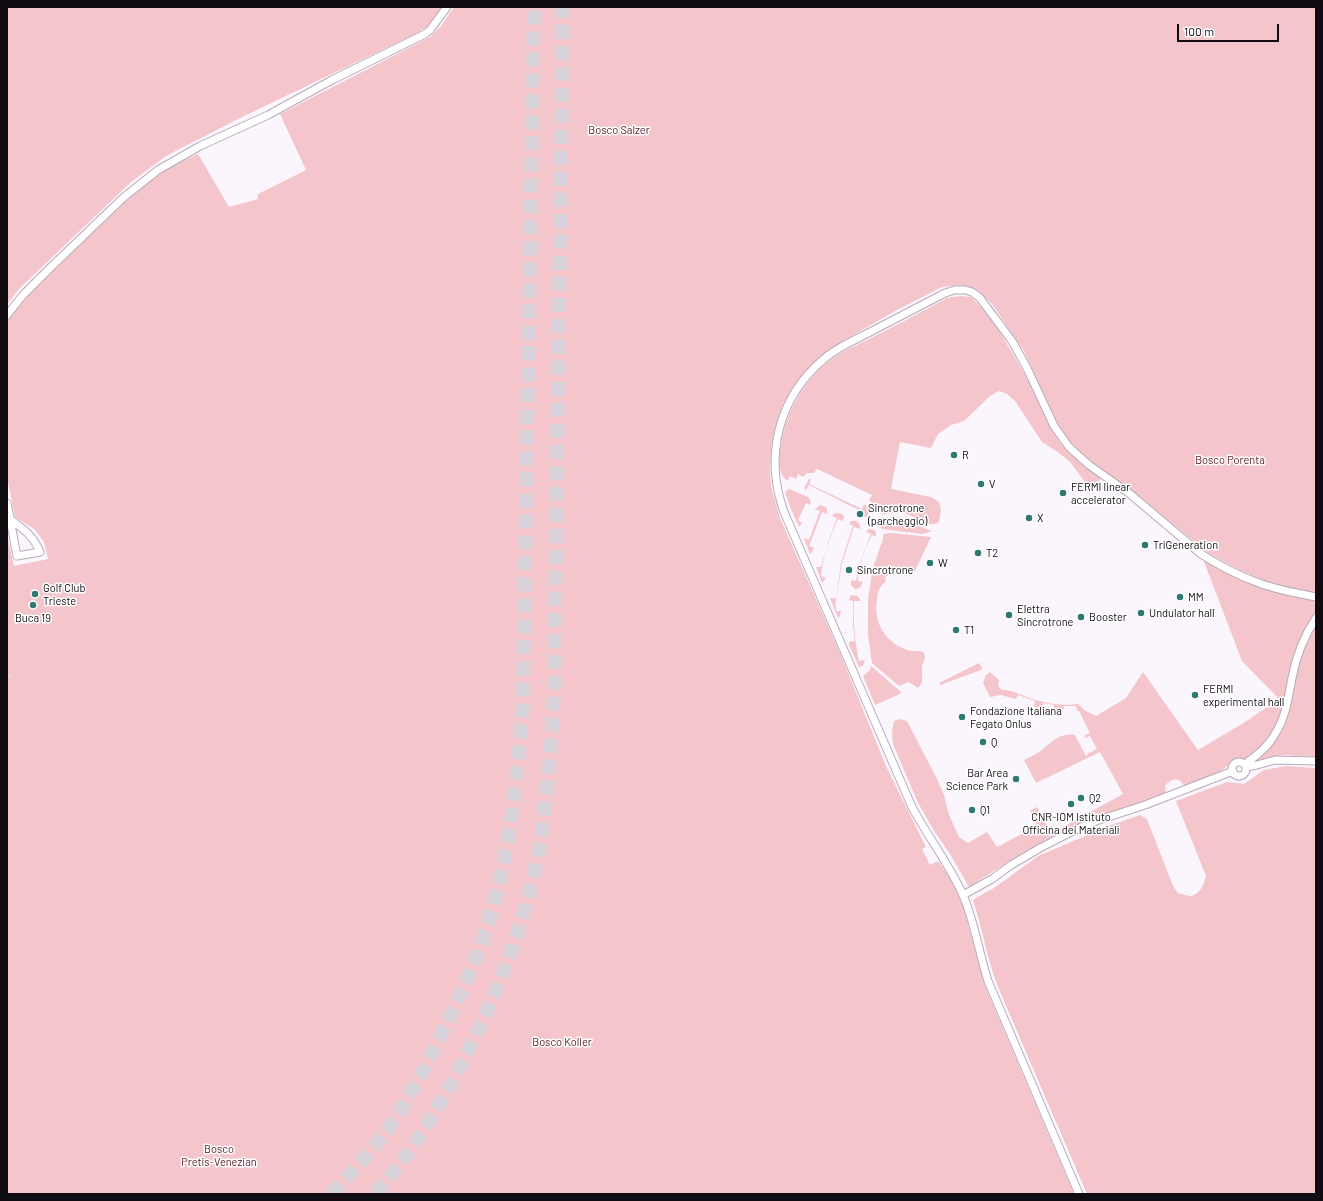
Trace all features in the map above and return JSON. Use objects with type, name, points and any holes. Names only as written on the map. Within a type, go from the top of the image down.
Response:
[{"type":"street","points":[[7,315],[23,295],[50,268],[124,197],[158,170],[200,146],[268,115],[332,80],[425,34],[430,30],[447,7]]},
{"type":"street","points":[[1079,1194],[988,981],[980,957],[973,925],[963,895],[950,869],[927,834],[912,807],[781,504],[777,484],[775,458],[782,420],[795,392],[810,372],[835,350],[945,293],[955,290],[965,290],[976,294],[1007,333],[1027,368],[1054,426],[1069,447],[1078,456],[1130,494],[1201,554],[1212,561],[1241,576],[1260,583],[1316,597]]},
{"type":"street","points":[[7,503],[10,519],[17,556],[40,552],[35,541],[10,519]]},
{"type":"street","points":[[1245,766],[1268,745],[1280,724],[1285,713],[1297,658],[1316,618]]},
{"type":"street","points":[[963,895],[992,879],[1026,856],[1064,835],[1096,821],[1145,805],[1233,771],[1235,764],[1240,762],[1245,766],[1257,765],[1275,760],[1316,761]]},
{"type":"green space","points":[[7,7],[442,7],[430,25],[415,34],[240,118],[166,156],[130,183],[19,289],[7,304]]},
{"type":"green space","points":[[454,7],[1316,7],[1316,593],[1276,586],[1211,555],[1129,489],[1078,452],[1060,429],[1024,351],[992,304],[977,290],[961,285],[942,287],[895,311],[841,342],[822,356],[806,371],[794,386],[782,406],[775,428],[771,448],[770,469],[771,486],[780,518],[840,653],[886,766],[926,847],[922,849],[930,865],[938,861],[950,878],[963,906],[985,986],[1074,1194],[7,1194],[7,677],[11,675],[7,676],[7,534],[14,566],[48,559],[44,542],[34,529],[15,517],[7,477],[7,320],[24,299],[128,199],[146,183],[169,167],[198,154],[229,207],[258,199],[258,194],[306,170],[280,114],[430,37],[441,26]]},
{"type":"green space","points":[[960,296],[971,297],[984,310],[997,327],[1028,380],[1060,443],[1085,466],[1101,478],[1091,490],[1070,462],[1042,442],[1015,401],[1007,394],[999,391],[990,396],[964,421],[951,425],[938,434],[931,448],[900,442],[891,489],[931,497],[939,502],[941,510],[939,522],[934,524],[925,523],[902,512],[880,514],[875,510],[869,500],[872,495],[817,469],[814,473],[807,473],[803,477],[798,474],[796,479],[790,476],[788,481],[784,478],[780,469],[779,460],[787,420],[798,396],[814,375],[823,366],[842,352],[947,298]]},
{"type":"green space","points":[[809,479],[811,479],[809,484],[862,509],[864,504],[868,509],[867,516],[862,517],[863,513],[858,511],[859,510],[809,485],[806,490],[804,488]]},
{"type":"green space","points":[[789,489],[808,497],[811,502],[810,505],[806,503],[798,520],[802,523],[799,527],[785,492]]},
{"type":"green space","points":[[820,505],[826,507],[827,514],[822,512],[809,546],[814,548],[810,554],[804,538],[809,540],[820,511],[815,509]]},
{"type":"green space","points":[[835,513],[842,514],[844,517],[843,521],[838,519],[827,547],[821,576],[826,578],[822,583],[816,567],[821,567],[829,540],[837,518],[832,516]]},
{"type":"green space","points":[[895,517],[905,519],[932,531],[922,534],[882,529],[878,525],[883,520]]},
{"type":"green space","points":[[851,521],[857,521],[860,525],[860,529],[854,527],[842,563],[835,606],[836,611],[841,611],[838,618],[830,598],[836,598],[841,563],[853,526],[849,524]]},
{"type":"green space","points":[[869,529],[876,532],[876,537],[872,535],[862,557],[866,545],[871,534],[866,532]]},
{"type":"green space","points":[[891,533],[931,537],[914,573],[904,571],[897,573],[896,571],[885,577],[886,581],[878,592],[876,608],[879,623],[886,636],[898,646],[907,650],[924,652],[925,658],[922,666],[922,683],[918,688],[909,682],[899,686],[872,663],[868,635],[868,599],[874,565],[883,539],[883,534]]},
{"type":"green space","points":[[862,557],[858,581],[863,582],[860,588],[855,589],[851,585],[851,580],[856,581]]},
{"type":"green space","points":[[1203,559],[1233,576],[1265,588],[1316,599],[1316,613],[1311,622],[1275,732],[1254,754],[1247,759],[1234,759],[1224,769],[1212,776],[1184,786],[1178,780],[1172,780],[1165,786],[1166,794],[1120,809],[1061,832],[1059,829],[1123,794],[1100,752],[1036,783],[1024,760],[1037,753],[1055,739],[1064,735],[1075,735],[1086,756],[1097,749],[1090,736],[1085,738],[1085,735],[1090,733],[1079,711],[1077,711],[1076,706],[1064,706],[1063,711],[1054,710],[1054,705],[1043,703],[1042,709],[1034,707],[1035,701],[1018,695],[1016,699],[1001,695],[990,697],[983,683],[986,675],[990,672],[999,680],[998,686],[1002,690],[1011,691],[1046,703],[1062,705],[1078,704],[1084,710],[1096,716],[1126,698],[1143,672],[1198,750],[1242,724],[1279,699],[1242,661]]},
{"type":"green space","points":[[851,595],[857,596],[860,599],[860,601],[854,601],[856,646],[859,661],[865,660],[863,666],[859,667],[849,645],[849,642],[855,641],[853,626],[853,601],[849,600]]},
{"type":"green space","points":[[1316,623],[1316,757],[1286,755],[1271,757],[1258,762],[1253,761],[1271,745],[1301,653]]},
{"type":"green space","points":[[979,663],[982,668],[981,670],[940,685],[939,683]]},
{"type":"green space","points":[[871,666],[901,692],[900,694],[875,705],[863,676],[870,670]]},
{"type":"green space","points":[[899,719],[907,721],[937,779],[944,795],[949,815],[959,837],[968,843],[987,832],[997,847],[1037,826],[1030,811],[1037,807],[1053,836],[1014,858],[969,887],[917,801],[893,744],[892,732],[894,721]]},
{"type":"green space","points":[[1286,766],[1316,768],[1316,1194],[1087,1194],[998,987],[973,901],[994,888],[1038,856],[1111,825],[1140,815],[1147,819],[1173,886],[1178,893],[1190,896],[1194,895],[1202,888],[1206,876],[1176,801],[1227,782],[1244,784],[1264,770]]},
{"type":"tunnel","points":[[331,1194],[360,1164],[387,1131],[409,1097],[427,1063],[464,987],[482,941],[492,911],[507,845],[517,770],[523,694],[534,7]]},
{"type":"tunnel","points":[[375,1194],[402,1162],[447,1092],[490,1004],[520,926],[528,899],[543,826],[554,696],[563,7]]},
{"type":"place","name":"R","points":[[954,455]]},
{"type":"place","name":"V","points":[[981,484]]},
{"type":"place","name":"FERMI linear accelerator","points":[[1063,493]]},
{"type":"place","name":"Sincrotrone (parcheggio)","points":[[860,514]]},
{"type":"place","name":"X","points":[[1029,518]]},
{"type":"place","name":"TriGeneration","points":[[1145,545]]},
{"type":"place","name":"T2","points":[[978,553]]},
{"type":"place","name":"W","points":[[930,563]]},
{"type":"place","name":"Sincrotrone","points":[[849,570]]},
{"type":"place","name":"Golf Club Trieste","points":[[35,594]]},
{"type":"place","name":"MM","points":[[1180,597]]},
{"type":"place","name":"Buca 19","points":[[33,605]]},
{"type":"place","name":"Undulator hall","points":[[1141,613]]},
{"type":"place","name":"Elettra Sincrotrone","points":[[1009,615]]},
{"type":"place","name":"Booster","points":[[1081,617]]},
{"type":"place","name":"T1","points":[[956,630]]},
{"type":"place","name":"FERMI experimental hall","points":[[1195,695]]},
{"type":"place","name":"Fondazione Italiana Fegato Onlus","points":[[962,717]]},
{"type":"place","name":"Q","points":[[983,742]]},
{"type":"place","name":"Bar Area Science Park","points":[[1016,779]]},
{"type":"place","name":"Q2","points":[[1081,798]]},
{"type":"place","name":"CNR-IOM Istituto Officina dei Materiali","points":[[1071,804]]},
{"type":"place","name":"Q1","points":[[972,810]]},
{"type":"park label","name":"Bosco Salzer","points":[[619,130]]},
{"type":"park label","name":"Bosco Porenta","points":[[1230,460]]},
{"type":"park label","name":"Bosco Koller","points":[[562,1042]]},
{"type":"park label","name":"Bosco Pretis-Venezian","points":[[219,1155]]}]
